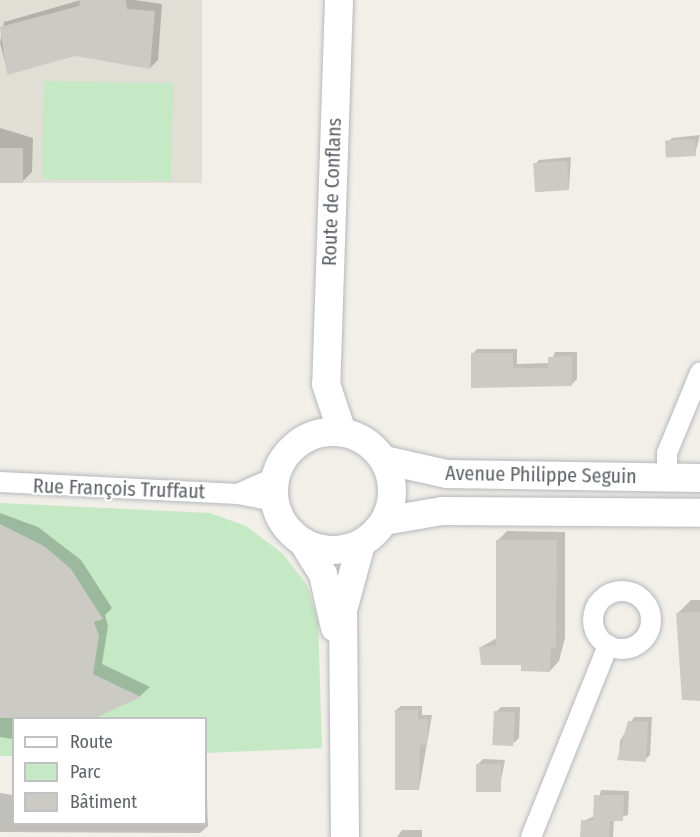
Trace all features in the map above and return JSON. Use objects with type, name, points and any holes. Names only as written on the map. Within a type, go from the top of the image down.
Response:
[{"type":"main road","name":"Route de Conflans","points":[[339,0],[326,384],[342,432]]},
{"type":"main road","name":"Route de Conflans","points":[[302,441],[326,384]]},
{"type":"main road","points":[[303,542],[342,550],[361,543],[384,521],[393,491],[384,460],[366,441],[342,432],[302,441],[275,489],[280,517],[303,542],[323,574],[340,663]]},
{"type":"main road","name":"Avenue Philippe Seguin","points":[[384,460],[447,474],[700,478]]},
{"type":"main road","name":"Avenue Philippe Seguin","points":[[384,521],[442,510],[700,513]]},
{"type":"main road","points":[[345,837],[340,663],[343,610],[361,543]]},
{"type":"street","points":[[667,477],[667,453],[700,373]]},
{"type":"street","name":"Rue François Truffaut","points":[[0,482],[238,494],[275,489]]},
{"type":"street","points":[[531,837],[608,645]]},
{"type":"shaded area","points":[[0,0],[202,0],[202,183],[0,183]]},
{"type":"green space","points":[[44,81],[173,83],[171,181],[42,179]]},
{"type":"green space","points":[[0,503],[210,513],[246,526],[283,554],[307,585],[318,621],[322,748],[207,753],[207,717],[12,717],[12,756],[0,756]]},
{"type":"building","points":[[80,0],[126,0],[127,9],[155,11],[150,69],[75,56],[7,75],[0,27],[79,6]]},
{"type":"building","points":[[695,139],[696,156],[666,158],[665,141]]},
{"type":"building","points":[[0,148],[23,148],[23,183],[0,183]]},
{"type":"building","points":[[567,161],[569,190],[535,192],[533,163]]},
{"type":"building","points":[[471,353],[513,353],[513,368],[548,368],[548,357],[572,356],[572,386],[471,388]]},
{"type":"building","points":[[0,524],[44,546],[71,569],[103,619],[94,622],[99,636],[93,674],[141,697],[97,717],[0,718]]},
{"type":"building","points":[[496,540],[557,540],[556,649],[551,648],[550,672],[521,671],[521,665],[481,665],[479,647],[496,646]]},
{"type":"building","points":[[700,612],[700,701],[682,700],[676,613]]},
{"type":"building","points":[[395,710],[418,710],[418,719],[428,719],[427,745],[420,745],[419,790],[395,790]]},
{"type":"building","points":[[494,711],[515,712],[513,746],[492,745]]},
{"type":"building","points":[[628,721],[648,722],[646,762],[617,760]]},
{"type":"building","points":[[476,764],[501,764],[501,792],[476,792]]},
{"type":"building","points":[[594,795],[624,795],[623,821],[610,821],[609,837],[580,837],[581,820],[593,820]]}]
